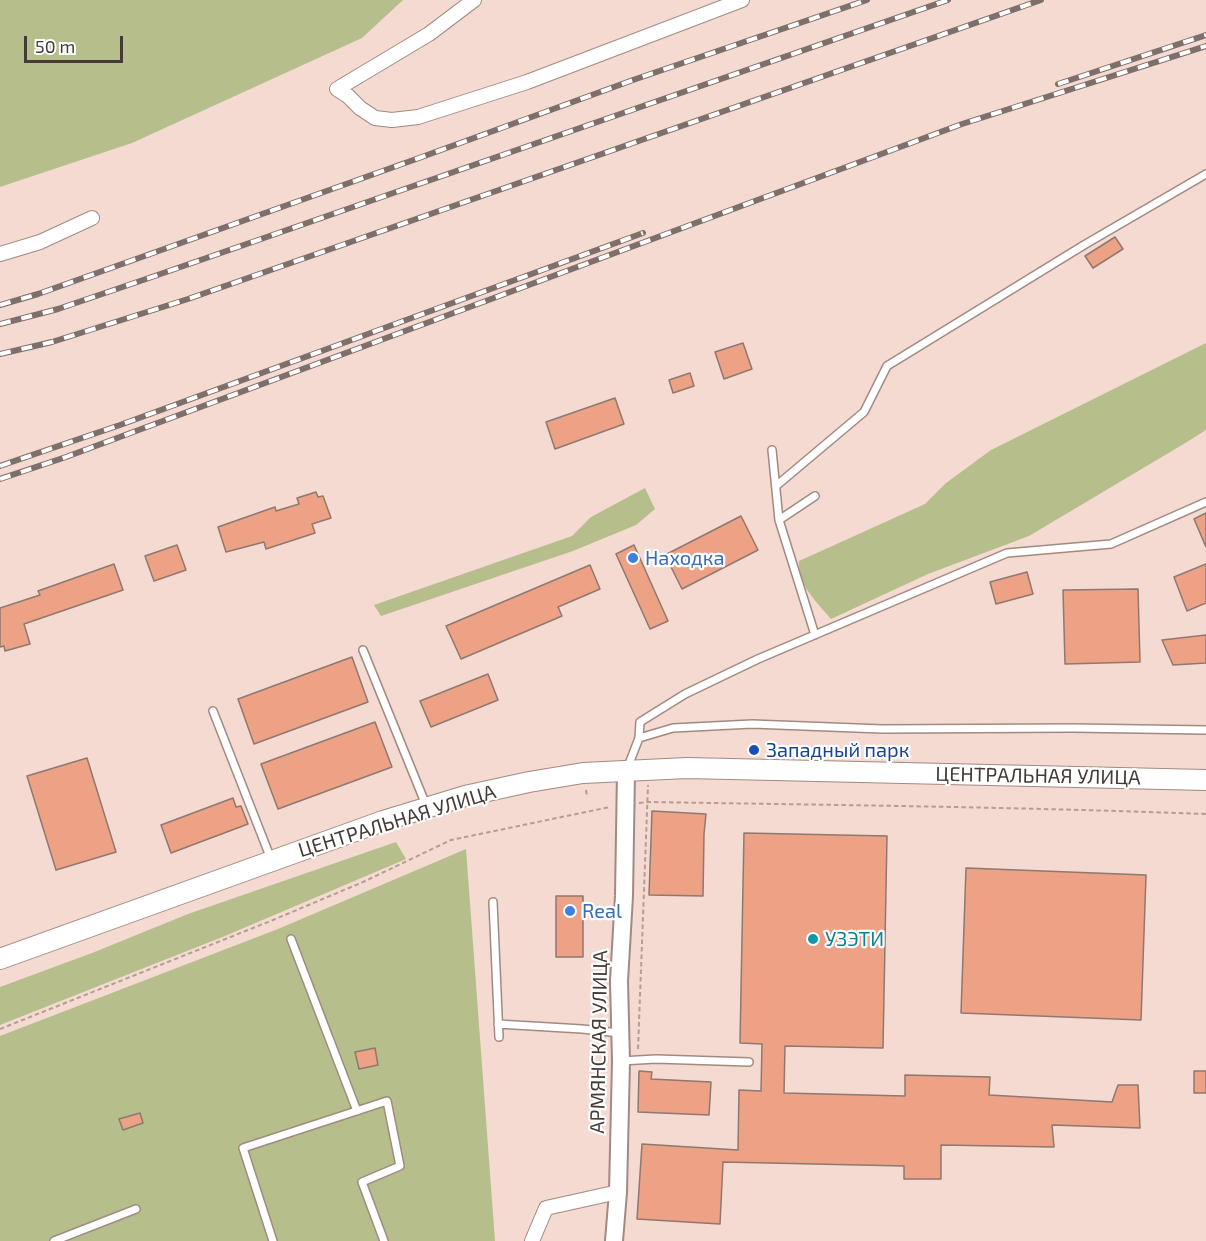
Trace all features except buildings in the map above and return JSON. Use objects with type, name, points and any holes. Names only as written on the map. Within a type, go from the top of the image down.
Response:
[{"type":"main road","name":"ЦЕНТРАЛЬНАЯ УЛИЦА","points":[[0,959],[383,821],[465,796],[529,782],[583,774],[687,768],[1206,780]]},
{"type":"street","points":[[474,0],[429,34],[337,89],[375,118],[392,120],[418,117],[527,82],[742,0]]},
{"type":"street","points":[[0,254],[40,242],[92,218]]},
{"type":"street","name":"АРМЯНСКАЯ УЛИЦА","points":[[614,1241],[629,1060],[620,1033],[619,981],[624,896],[626,771]]},
{"type":"street","points":[[532,1241],[546,1208],[618,1192]]},
{"type":"lane","points":[[776,486],[864,412],[887,366],[1084,245],[1206,174]]},
{"type":"lane","points":[[772,450],[779,520],[815,635]]},
{"type":"lane","points":[[779,520],[815,496]]},
{"type":"lane","points":[[626,771],[639,738],[640,722],[684,694],[758,659],[1007,553],[1110,544],[1206,502]]},
{"type":"lane","points":[[363,650],[427,808]]},
{"type":"lane","points":[[213,711],[272,861]]},
{"type":"lane","points":[[639,738],[673,728],[752,724],[882,729],[1206,730]]},
{"type":"lane","points":[[493,902],[499,1037]]},
{"type":"lane","points":[[291,939],[357,1111]]},
{"type":"lane","points":[[498,1024],[620,1033]]},
{"type":"lane","points":[[629,1060],[749,1062]]},
{"type":"lane","points":[[273,1241],[243,1148],[387,1101],[400,1166],[362,1182],[384,1241]]},
{"type":"lane","points":[[54,1241],[136,1209]]},
{"type":"path","points":[[629,1060],[648,802],[648,770]]},
{"type":"path","points":[[0,1029],[273,920],[363,882],[451,840],[625,805],[648,802],[1065,809],[1206,814]]},
{"type":"green space","points":[[0,0],[403,0],[362,38],[132,143],[0,187]]},
{"type":"green space","points":[[1206,343],[1206,430],[1187,442],[1029,536],[928,574],[831,619],[805,587],[800,575],[799,561],[925,504],[946,483],[991,450]]},
{"type":"green space","points":[[645,488],[655,509],[636,525],[573,551],[381,616],[374,605],[572,536],[591,517]]},
{"type":"green space","points":[[396,842],[406,859],[225,936],[0,1025],[0,987],[188,914]]},
{"type":"green space","points":[[466,849],[495,1241],[0,1241],[0,1036],[278,929]]},
{"type":"railway","points":[[0,305],[38,294],[633,80],[867,0]]},
{"type":"railway","points":[[0,324],[58,309],[146,279],[948,0]]},
{"type":"railway","points":[[0,354],[52,342],[188,299],[1041,0]]},
{"type":"railway","points":[[1058,84],[1206,35]]},
{"type":"railway","points":[[0,479],[66,457],[962,124],[1206,46]]},
{"type":"railway","points":[[0,466],[120,425],[643,233]]},
{"type":"place","name":"Находка","points":[[633,558]]},
{"type":"place","name":"Западный парк","points":[[754,750]]},
{"type":"place","name":"Real","points":[[570,911]]},
{"type":"place","name":"УЗЭТИ","points":[[813,939]]}]
